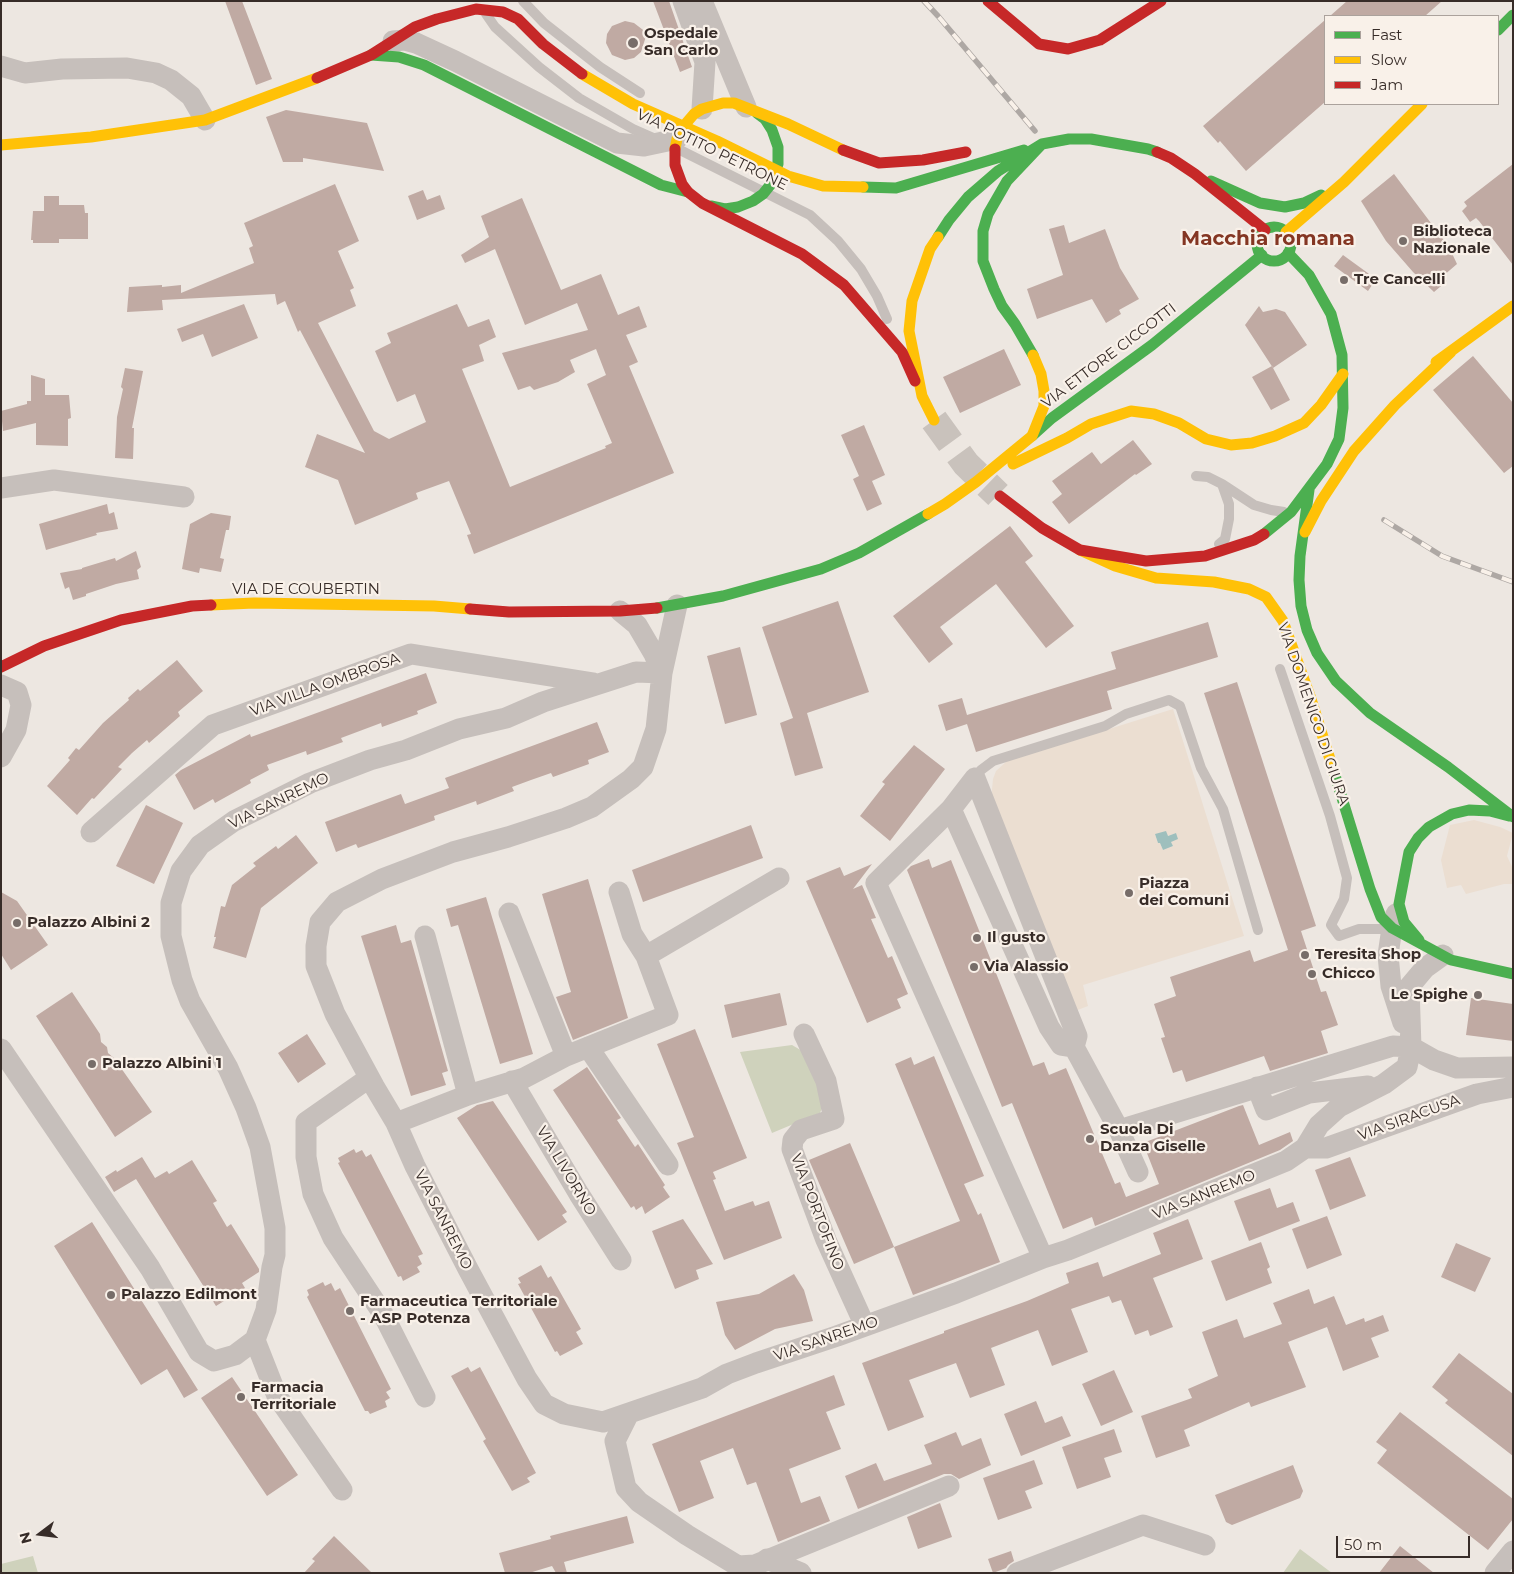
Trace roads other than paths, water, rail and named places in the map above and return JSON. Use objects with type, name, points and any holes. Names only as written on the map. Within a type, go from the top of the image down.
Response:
[{"type":"main road","points":[[988,1],[1040,44],[1068,49],[1100,40],[1161,1]]},
{"type":"main road","points":[[1,145],[91,137],[205,120],[290,89],[370,55],[415,28],[437,19],[476,9],[503,12],[518,19],[544,44],[586,77],[633,104],[717,141],[788,176],[823,186],[896,188],[1042,144]]},
{"type":"main road","points":[[1499,29],[1513,15]]},
{"type":"main road","points":[[370,55],[400,57],[424,65],[661,185],[688,192]]},
{"type":"main road","points":[[934,420],[902,352],[844,285],[802,254],[702,203],[688,192],[682,184],[675,165],[674,155],[677,139],[682,128],[694,114],[702,109],[723,103],[734,104],[752,110],[788,124],[834,147],[879,163],[923,160],[976,150]]},
{"type":"main road","points":[[1286,232],[1344,182],[1421,105]]},
{"type":"main road","points":[[702,203],[725,209],[738,207],[753,201],[763,194],[771,184],[778,164],[778,147],[772,130],[765,119],[752,110]]},
{"type":"main road","points":[[994,147],[1042,144],[1069,139],[1091,139],[1148,149],[1171,158],[1195,174],[1265,230]]},
{"type":"main road","points":[[1032,436],[1044,406],[1041,374],[1028,345],[1016,324],[1002,306],[994,289],[984,260],[983,231],[988,214],[1007,181],[1042,144]]},
{"type":"main road","points":[[922,396],[909,331],[912,302],[930,249],[949,220],[968,198],[998,170],[1042,144]]},
{"type":"main road","points":[[1195,174],[1260,203],[1285,207],[1304,203],[1344,182]]},
{"type":"main road","points":[[1276,227],[1286,232],[1291,243],[1288,253],[1284,257],[1275,260],[1262,255],[1258,242],[1265,230],[1276,227]]},
{"type":"main road","points":[[1288,253],[1309,275],[1331,314],[1342,354],[1343,408],[1339,439]]},
{"type":"main road","name":"VIA ETTORE CICCOTTI","points":[[976,482],[1052,418],[1152,345],[1262,255]]},
{"type":"main road","points":[[1394,390],[1451,352],[1513,306]]},
{"type":"main road","points":[[1304,534],[1321,501],[1354,451],[1395,405],[1451,352]]},
{"type":"main road","points":[[976,482],[1068,438],[1091,424],[1112,416],[1131,412],[1154,414],[1180,424],[1206,439],[1231,445],[1252,443],[1275,436],[1304,423],[1321,405],[1343,374]]},
{"type":"main road","points":[[1000,496],[1042,528],[1080,550],[1146,561],[1205,556],[1254,540],[1273,528],[1291,512],[1327,464],[1339,439],[1351,426]]},
{"type":"main road","name":"VIA DE COUBERTIN","points":[[1,667],[44,646],[120,620],[192,606],[254,603],[434,606],[509,612],[586,613],[677,605],[723,596],[821,569],[858,553],[945,504],[976,482]]},
{"type":"main road","points":[[1309,490],[1300,556],[1299,580],[1301,606],[1307,630],[1317,653],[1336,681],[1370,713],[1448,767],[1513,817]]},
{"type":"main road","name":"VIA DOMENICO DI GIURA","points":[[1080,550],[1116,566],[1156,578],[1214,582],[1249,589],[1266,597],[1283,621],[1310,696],[1370,889],[1381,917],[1392,928],[1443,956],[1469,965],[1513,974]]},
{"type":"main road","name":"VIA DOMENICO DI GIURA","points":[[1424,945],[1404,922],[1399,904],[1409,852],[1418,838],[1430,827],[1452,814],[1469,810],[1490,811],[1513,817]]},
{"type":"street","points":[[683,1],[705,62],[702,109]]},
{"type":"street","points":[[702,1],[752,110]]},
{"type":"street","points":[[393,41],[405,40],[416,43],[617,143],[644,146],[677,139]]},
{"type":"street","points":[[1,66],[25,73],[62,68],[126,68],[156,73],[171,80],[192,96],[205,120]]},
{"type":"street","points":[[1,488],[54,480],[184,497]]},
{"type":"street","name":"VIA SANREMO","points":[[677,605],[662,673],[656,729],[642,766],[631,779],[592,807],[566,818],[508,837],[452,852],[382,880],[337,902],[320,922],[316,946],[316,966],[334,1014],[396,1123],[415,1166],[527,1379],[544,1404],[564,1414],[603,1422],[702,1388],[727,1374],[756,1363],[956,1293],[1286,1161],[1305,1148],[1319,1125],[1339,1107],[1384,1084],[1407,1067],[1411,1047]]},
{"type":"street","points":[[620,611],[637,626],[654,654],[662,673]]},
{"type":"street","name":"VIA VILLA OMBROSA","points":[[91,832],[213,725],[411,654],[600,684]]},
{"type":"street","name":"VIA SANREMO","points":[[255,1340],[266,1310],[275,1255],[275,1228],[260,1147],[246,1108],[228,1068],[190,1001],[182,980],[171,936],[171,903],[181,871],[200,845],[234,821],[310,783],[370,760],[406,750],[459,729],[506,718],[544,702],[636,672],[662,673]]},
{"type":"street","points":[[1,685],[16,692],[21,705],[16,730],[1,757]]},
{"type":"street","points":[[975,778],[951,809],[876,883],[1043,1258]]},
{"type":"street","points":[[975,778],[1068,1010],[1076,1036],[1074,1047],[1119,1130],[1138,1172]]},
{"type":"street","points":[[951,809],[1050,1027],[1061,1045],[1074,1047]]},
{"type":"street","points":[[646,956],[779,878]]},
{"type":"street","points":[[396,1123],[468,1095],[524,1078],[566,1056],[668,1014],[646,956],[632,934],[619,892]]},
{"type":"street","name":"VIA DOMENICO DI GIURA","points":[[1399,904],[1392,928],[1388,954],[1391,986],[1411,1047]]},
{"type":"street","points":[[509,913],[566,1056]]},
{"type":"street","points":[[426,936],[468,1095]]},
{"type":"street","points":[[1411,1047],[1409,986],[1425,968],[1443,956]]},
{"type":"street","name":"VIA PORTOFINO","points":[[804,1034],[826,1081],[834,1119],[801,1130],[793,1140],[792,1149],[826,1240],[865,1326]]},
{"type":"street","points":[[1119,1130],[1393,1046],[1411,1047],[1434,1060],[1457,1068],[1513,1067]]},
{"type":"street","points":[[588,1048],[668,1165]]},
{"type":"street","points":[[1,1049],[150,1268],[199,1352],[214,1361],[235,1355],[255,1340],[278,1396],[342,1490]]},
{"type":"street","points":[[369,1078],[306,1122],[306,1157],[313,1194],[333,1238],[383,1314],[425,1397]]},
{"type":"street","name":"VIA LIVORNO","points":[[512,1081],[579,1194],[621,1260]]},
{"type":"street","points":[[1258,1087],[1266,1110],[1309,1093],[1384,1084]]},
{"type":"street","name":"VIA SIRACUSA","points":[[1305,1148],[1326,1148],[1477,1094],[1513,1087]]},
{"type":"street","points":[[628,1413],[615,1441],[626,1488],[639,1502],[687,1535],[738,1566],[755,1565],[949,1486]]},
{"type":"street","points":[[1017,1573],[1143,1525],[1205,1545]]},
{"type":"street","points":[[1495,1573],[1513,1551]]},
{"type":"street","points":[[767,1559],[801,1573]]},
{"type":"lane","name":"VIA POTITO PETRONE","points":[[477,1],[495,27],[539,67],[579,98],[634,129],[700,158],[810,215],[838,241],[860,269],[876,296],[902,352]]},
{"type":"lane","name":"VIA POTITO PETRONE","points":[[523,1],[544,23],[600,67],[717,141]]},
{"type":"lane","points":[[1196,476],[1208,477],[1254,505],[1270,510],[1291,512]]},
{"type":"lane","points":[[1205,556],[1225,539],[1229,519],[1229,504],[1222,484]]},
{"type":"lane","points":[[1280,669],[1330,816],[1347,878],[1344,899],[1331,925],[1339,936],[1359,930],[1392,928]]},
{"type":"lane","points":[[975,778],[981,770],[993,761],[1105,726],[1126,714],[1170,700],[1180,706],[1201,768],[1223,809],[1258,930]]},
{"type":"water","points":[[1166,831],[1168,836],[1176,833],[1178,839],[1171,842],[1173,846],[1163,850],[1155,834]]},
{"type":"tunnel","points":[[934,420],[966,464],[998,495]]},
{"type":"railway","points":[[924,1],[1035,131]]},
{"type":"railway","points":[[1384,520],[1442,556],[1513,582]]},
{"type":"place","name":"Ospedale San Carlo","points":[[633,43]]},
{"type":"place","name":"Biblioteca Nazionale","points":[[1403,241]]},
{"type":"place","name":"Tre Cancelli","points":[[1344,280]]},
{"type":"place","name":"Piazza dei Comuni","points":[[1129,893]]},
{"type":"place","name":"Palazzo Albini 2","points":[[17,923]]},
{"type":"place","name":"Il gusto","points":[[977,938]]},
{"type":"place","name":"Teresita Shop","points":[[1305,955]]},
{"type":"place","name":"Via Alassio","points":[[974,967]]},
{"type":"place","name":"Chicco","points":[[1312,974]]},
{"type":"place","name":"Le Spighe","points":[[1478,995]]},
{"type":"place","name":"Palazzo Albini 1","points":[[92,1064]]},
{"type":"place","name":"Scuola Di Danza Giselle","points":[[1090,1139]]},
{"type":"place","name":"Palazzo Edilmont","points":[[111,1295]]},
{"type":"place","name":"Farmaceutica Territoriale - ASP Potenza","points":[[350,1311]]},
{"type":"place","name":"Farmacia Territoriale","points":[[241,1397]]},
{"type":"district","name":"Macchia romana","points":[[1268,239]]}]
